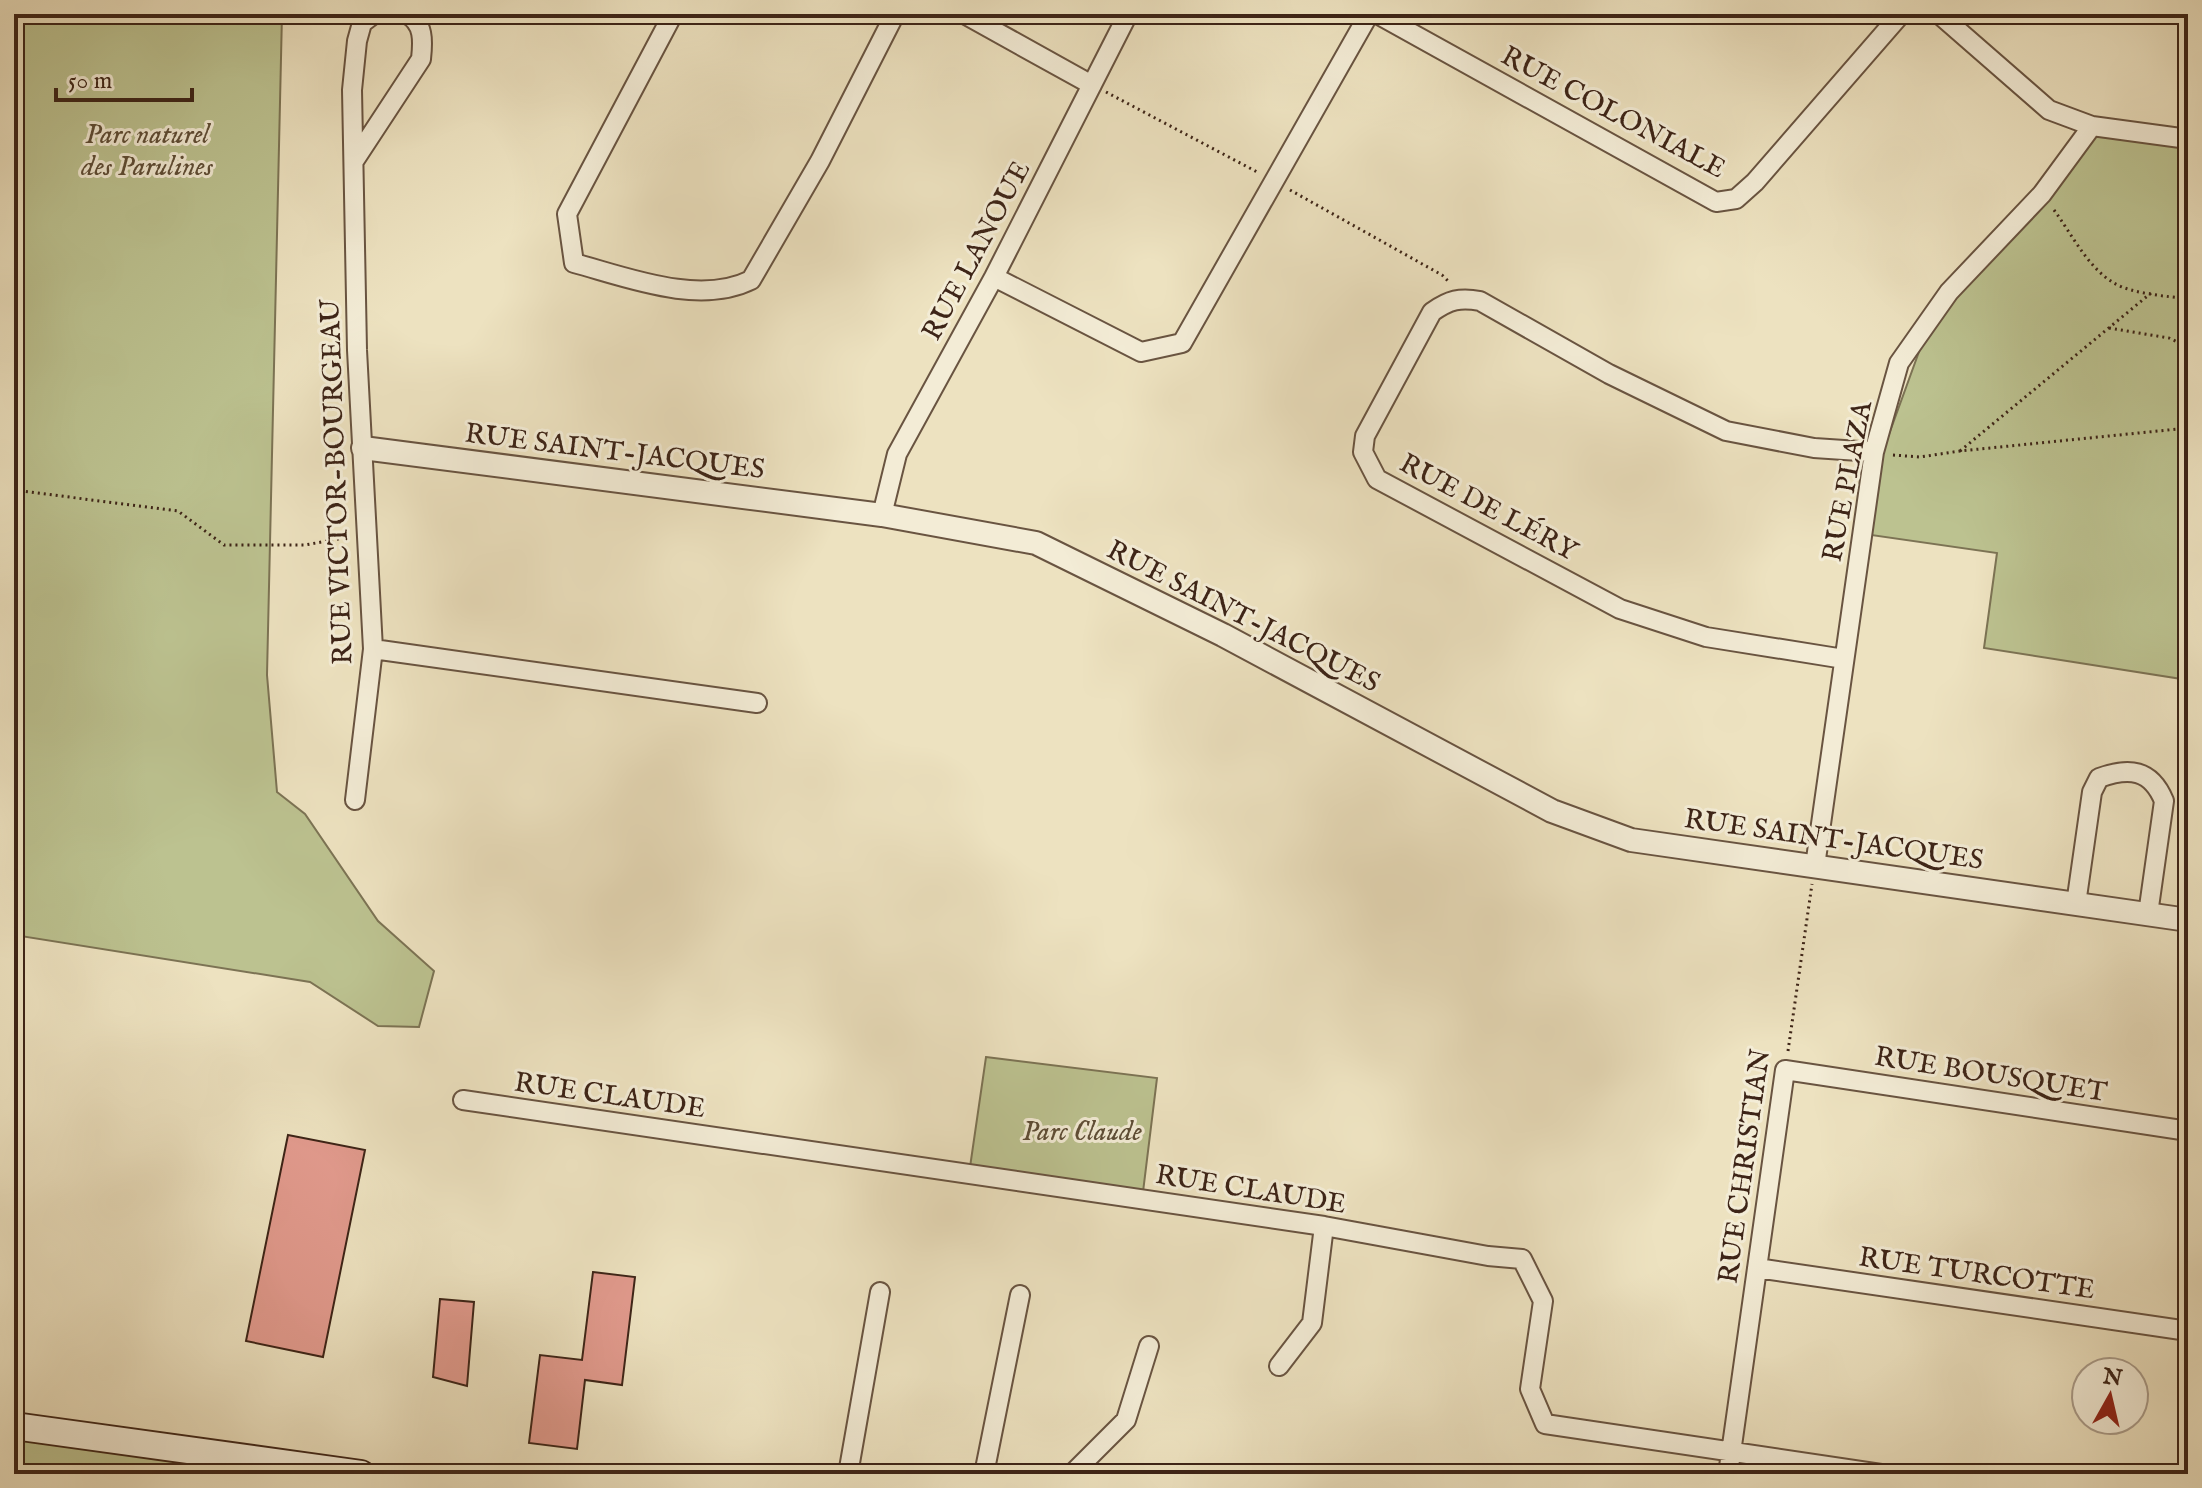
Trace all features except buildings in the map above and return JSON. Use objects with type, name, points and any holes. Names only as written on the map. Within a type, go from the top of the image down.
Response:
[{"type":"main road","points":[[14,1426],[361,1474]]},
{"type":"street","name":"RUE VICTOR-BOURGEAU","points":[[355,800],[373,649],[357,350],[352,90],[362,23],[374,14]]},
{"type":"street","points":[[354,161],[421,59],[423,43],[420,25],[412,15],[407,14]]},
{"type":"street","points":[[673,14],[567,214],[574,263],[665,287],[715,290],[736,288],[751,280],[820,161],[895,14]]},
{"type":"street","points":[[964,14],[1092,85]]},
{"type":"street","name":"RUE LANOUE","points":[[882,515],[897,454],[994,277],[1128,14]]},
{"type":"street","points":[[994,277],[1141,352],[1182,343],[1369,14]]},
{"type":"street","name":"RUE COLONIALE","points":[[1377,14],[1716,202],[1736,199],[1755,182],[1901,14]]},
{"type":"street","points":[[1939,14],[2049,110],[2092,126],[2188,139]]},
{"type":"street","name":"RUE PLAZA","points":[[1815,866],[1874,452],[1899,363],[1949,292],[2042,194],[2092,126]]},
{"type":"street","name":"RUE DE LÉRY","points":[[1844,659],[1706,637],[1620,609],[1377,479],[1363,452],[1365,436],[1432,312],[1447,301],[1464,298],[1480,301],[1609,374],[1726,431],[1814,448],[1874,452]]},
{"type":"street","name":"RUE SAINT-JACQUES","points":[[363,448],[882,515],[1036,543],[1223,635],[1552,811],[1631,840],[2188,920]]},
{"type":"street","points":[[373,649],[757,703]]},
{"type":"street","points":[[2076,904],[2092,792],[2099,778],[2124,771],[2137,773],[2158,788],[2164,801],[2148,914]]},
{"type":"street","name":"RUE BOUSQUET","points":[[1785,1070],[2188,1131]]},
{"type":"street","name":"RUE CHRISTIAN","points":[[1728,1474],[1785,1070]]},
{"type":"street","name":"RUE CLAUDE","points":[[463,1100],[1324,1226],[1488,1256],[1522,1259],[1543,1301],[1530,1389],[1545,1424],[1881,1474]]},
{"type":"street","points":[[1279,1366],[1312,1323],[1324,1226]]},
{"type":"street","name":"RUE TURCOTTE","points":[[1757,1268],[2188,1331]]},
{"type":"street","points":[[848,1474],[880,1292]]},
{"type":"street","points":[[984,1474],[1020,1295]]},
{"type":"street","points":[[1072,1474],[1126,1420],[1149,1346]]},
{"type":"path","points":[[2042,194],[2096,268],[2115,284],[2188,299]]},
{"type":"path","points":[[1960,451],[2151,293]]},
{"type":"path","points":[[2109,328],[2169,338],[2188,347]]},
{"type":"path","points":[[1874,452],[1920,457],[2188,428]]},
{"type":"path","points":[[14,490],[178,511],[224,545],[305,545],[369,533]]},
{"type":"path","name":"RUE CHRISTIAN","points":[[1785,1070],[1815,866]]},
{"type":"green space","name":"Parc naturel des Parulines","points":[[14,14],[282,14],[267,675],[277,792],[305,814],[378,921],[434,971],[419,1027],[378,1026],[310,982],[14,935]]},
{"type":"green space","points":[[2092,134],[2188,144],[2188,680],[1984,648],[1997,553],[1871,535],[1884,448],[1928,327]]},
{"type":"green space","name":"Parc Claude","points":[[986,1057],[1157,1078],[1142,1200],[969,1174]]},
{"type":"green space","points":[[14,1437],[260,1474],[14,1474]]}]
